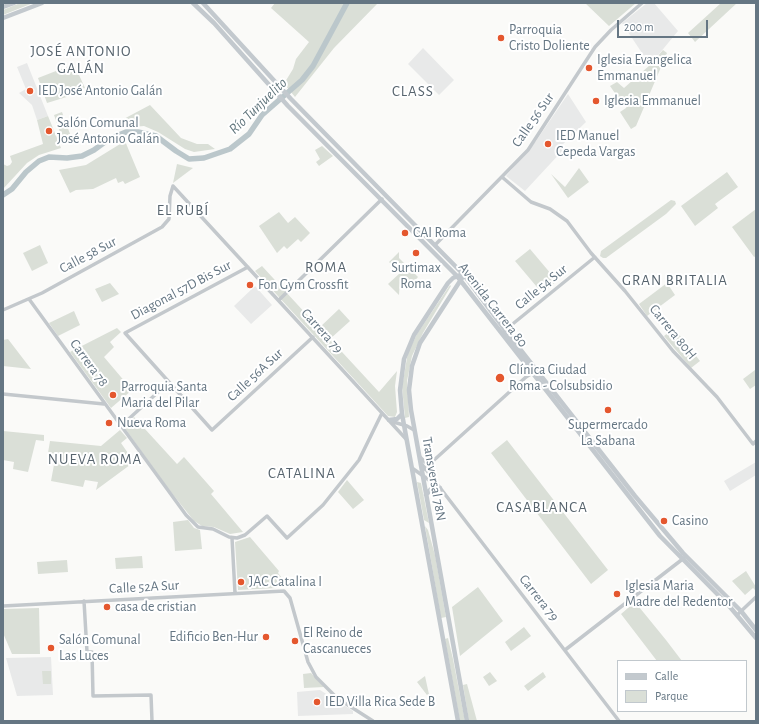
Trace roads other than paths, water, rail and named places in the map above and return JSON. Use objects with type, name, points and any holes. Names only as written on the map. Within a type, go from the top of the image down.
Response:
[{"type":"main road","points":[[3,7],[14,3]]},
{"type":"main road","points":[[3,18],[42,3]]},
{"type":"main road","name":"Avenida Carrera 80","points":[[193,3],[214,23],[277,94],[461,280],[592,441],[660,536],[737,615],[756,638]]},
{"type":"main road","name":"Avenida Carrera 80","points":[[202,3],[238,40],[282,90],[464,275],[504,333]]},
{"type":"main road","points":[[448,283],[450,268]]},
{"type":"main road","points":[[448,283],[457,276],[464,275]]},
{"type":"main road","name":"Transversal 78N","points":[[464,275],[425,333],[414,357],[410,373],[409,390],[414,430],[423,472],[466,721]]},
{"type":"main road","name":"Transversal 78N","points":[[448,283],[416,332],[406,354],[400,387],[402,414],[458,721]]},
{"type":"main road","name":"Avenida Carrera 80","points":[[535,372],[588,445],[686,556],[741,611],[756,630]]},
{"type":"main road","points":[[389,420],[397,419],[402,414]]},
{"type":"main road","points":[[588,445],[592,441]]},
{"type":"main road","points":[[426,495],[431,489],[440,488]]},
{"type":"street","name":"Calle 56 Sur","points":[[435,245],[502,177],[533,143],[595,47],[611,30],[642,3]]},
{"type":"street","name":"Carrera 80H","points":[[502,177],[531,202],[550,209],[563,217],[673,351],[717,397],[754,443]]},
{"type":"street","name":"Calle 58 Sur","points":[[3,310],[29,299],[162,227],[169,219],[170,196],[173,186]]},
{"type":"street","name":"Carrera 79","points":[[173,186],[382,414],[407,439]]},
{"type":"street","points":[[279,300],[386,195]]},
{"type":"street","name":"Calle 54 Sur","points":[[504,333],[595,257]]},
{"type":"street","name":"Diagonal 57D Bis Sur","points":[[168,383],[124,333],[248,267]]},
{"type":"street","name":"Carrera 78","points":[[29,299],[104,404],[188,517],[198,527],[213,529],[232,538]]},
{"type":"street","name":"Calle 56A Sur","points":[[168,383],[212,430],[313,337]]},
{"type":"street","points":[[423,472],[432,461],[526,377],[535,372]]},
{"type":"street","points":[[121,426],[168,383]]},
{"type":"street","points":[[3,394],[104,404]]},
{"type":"street","points":[[235,593],[232,538],[245,535],[267,516],[287,538],[323,505],[359,460],[382,414]]},
{"type":"street","name":"Carrera 79","points":[[389,420],[414,430]]},
{"type":"street","points":[[419,456],[425,462],[432,461]]},
{"type":"street","name":"Carrera 79","points":[[412,468],[423,472],[440,488],[619,721]]},
{"type":"street","name":"Carrera 79","points":[[423,472],[440,488]]},
{"type":"street","points":[[565,650],[686,556]]},
{"type":"street","name":"Calle 52A Sur","points":[[3,606],[235,593],[286,592],[290,598],[308,662],[316,676],[337,698],[373,721]]},
{"type":"street","points":[[737,615],[756,597]]},
{"type":"street","points":[[84,602],[87,652],[92,652],[93,696],[151,695],[152,721]]},
{"type":"waterway","name":"Río Tunjuelito","points":[[3,195],[12,189],[26,172],[39,161],[49,157],[67,158],[82,156],[94,150],[109,139],[126,132],[138,132],[156,136],[189,159],[204,158],[230,149],[249,134],[262,115],[302,80],[313,66],[347,3]]},
{"type":"place","name":"Parroquia Cristo Doliente","points":[[501,38]]},
{"type":"place","name":"Iglesia Evangelica Emmanuel","points":[[589,68]]},
{"type":"place","name":"IED José Antonio Galán","points":[[30,91]]},
{"type":"place","name":"Iglesia Emmanuel","points":[[596,101]]},
{"type":"place","name":"Salón Comunal José Antonio Galán","points":[[49,131]]},
{"type":"place","name":"IED Manuel Cepeda Vargas","points":[[548,144]]},
{"type":"place","name":"CAI Roma","points":[[405,233]]},
{"type":"place","name":"Surtimax Roma","points":[[416,253]]},
{"type":"place","name":"Fon Gym Crossfit","points":[[250,285]]},
{"type":"place","name":"Clínica Ciudad Roma - Colsubsidio","points":[[500,378]]},
{"type":"place","name":"Parroquia Santa Maria del Pilar","points":[[113,395]]},
{"type":"place","name":"Supermercado La Sabana","points":[[608,410]]},
{"type":"place","name":"Nueva Roma","points":[[109,423]]},
{"type":"place","name":"Casino","points":[[664,521]]},
{"type":"place","name":"JAC Catalina I","points":[[241,582]]},
{"type":"place","name":"Iglesia Maria Madre del Redentor","points":[[617,594]]},
{"type":"place","name":"casa de cristian","points":[[107,607]]},
{"type":"place","name":"Edificio Ben-Hur","points":[[266,637]]},
{"type":"place","name":"El Reino de Cascanueces","points":[[295,641]]},
{"type":"place","name":"Salón Comunal Las Luces","points":[[51,648]]},
{"type":"place","name":"IED Villa Rica Sede B","points":[[317,702]]},
{"type":"district","name":"JOSÉ ANTONIO GALÁN","points":[[81,60]]},
{"type":"district","name":"CLASS","points":[[413,91]]},
{"type":"district","name":"EL RUBÍ","points":[[183,210]]},
{"type":"district","name":"ROMA","points":[[326,267]]},
{"type":"district","name":"GRAN BRITALIA","points":[[675,280]]},
{"type":"district","name":"NUEVA ROMA","points":[[95,459]]},
{"type":"district","name":"CATALINA","points":[[302,473]]},
{"type":"district","name":"CASABLANCA","points":[[542,507]]}]
